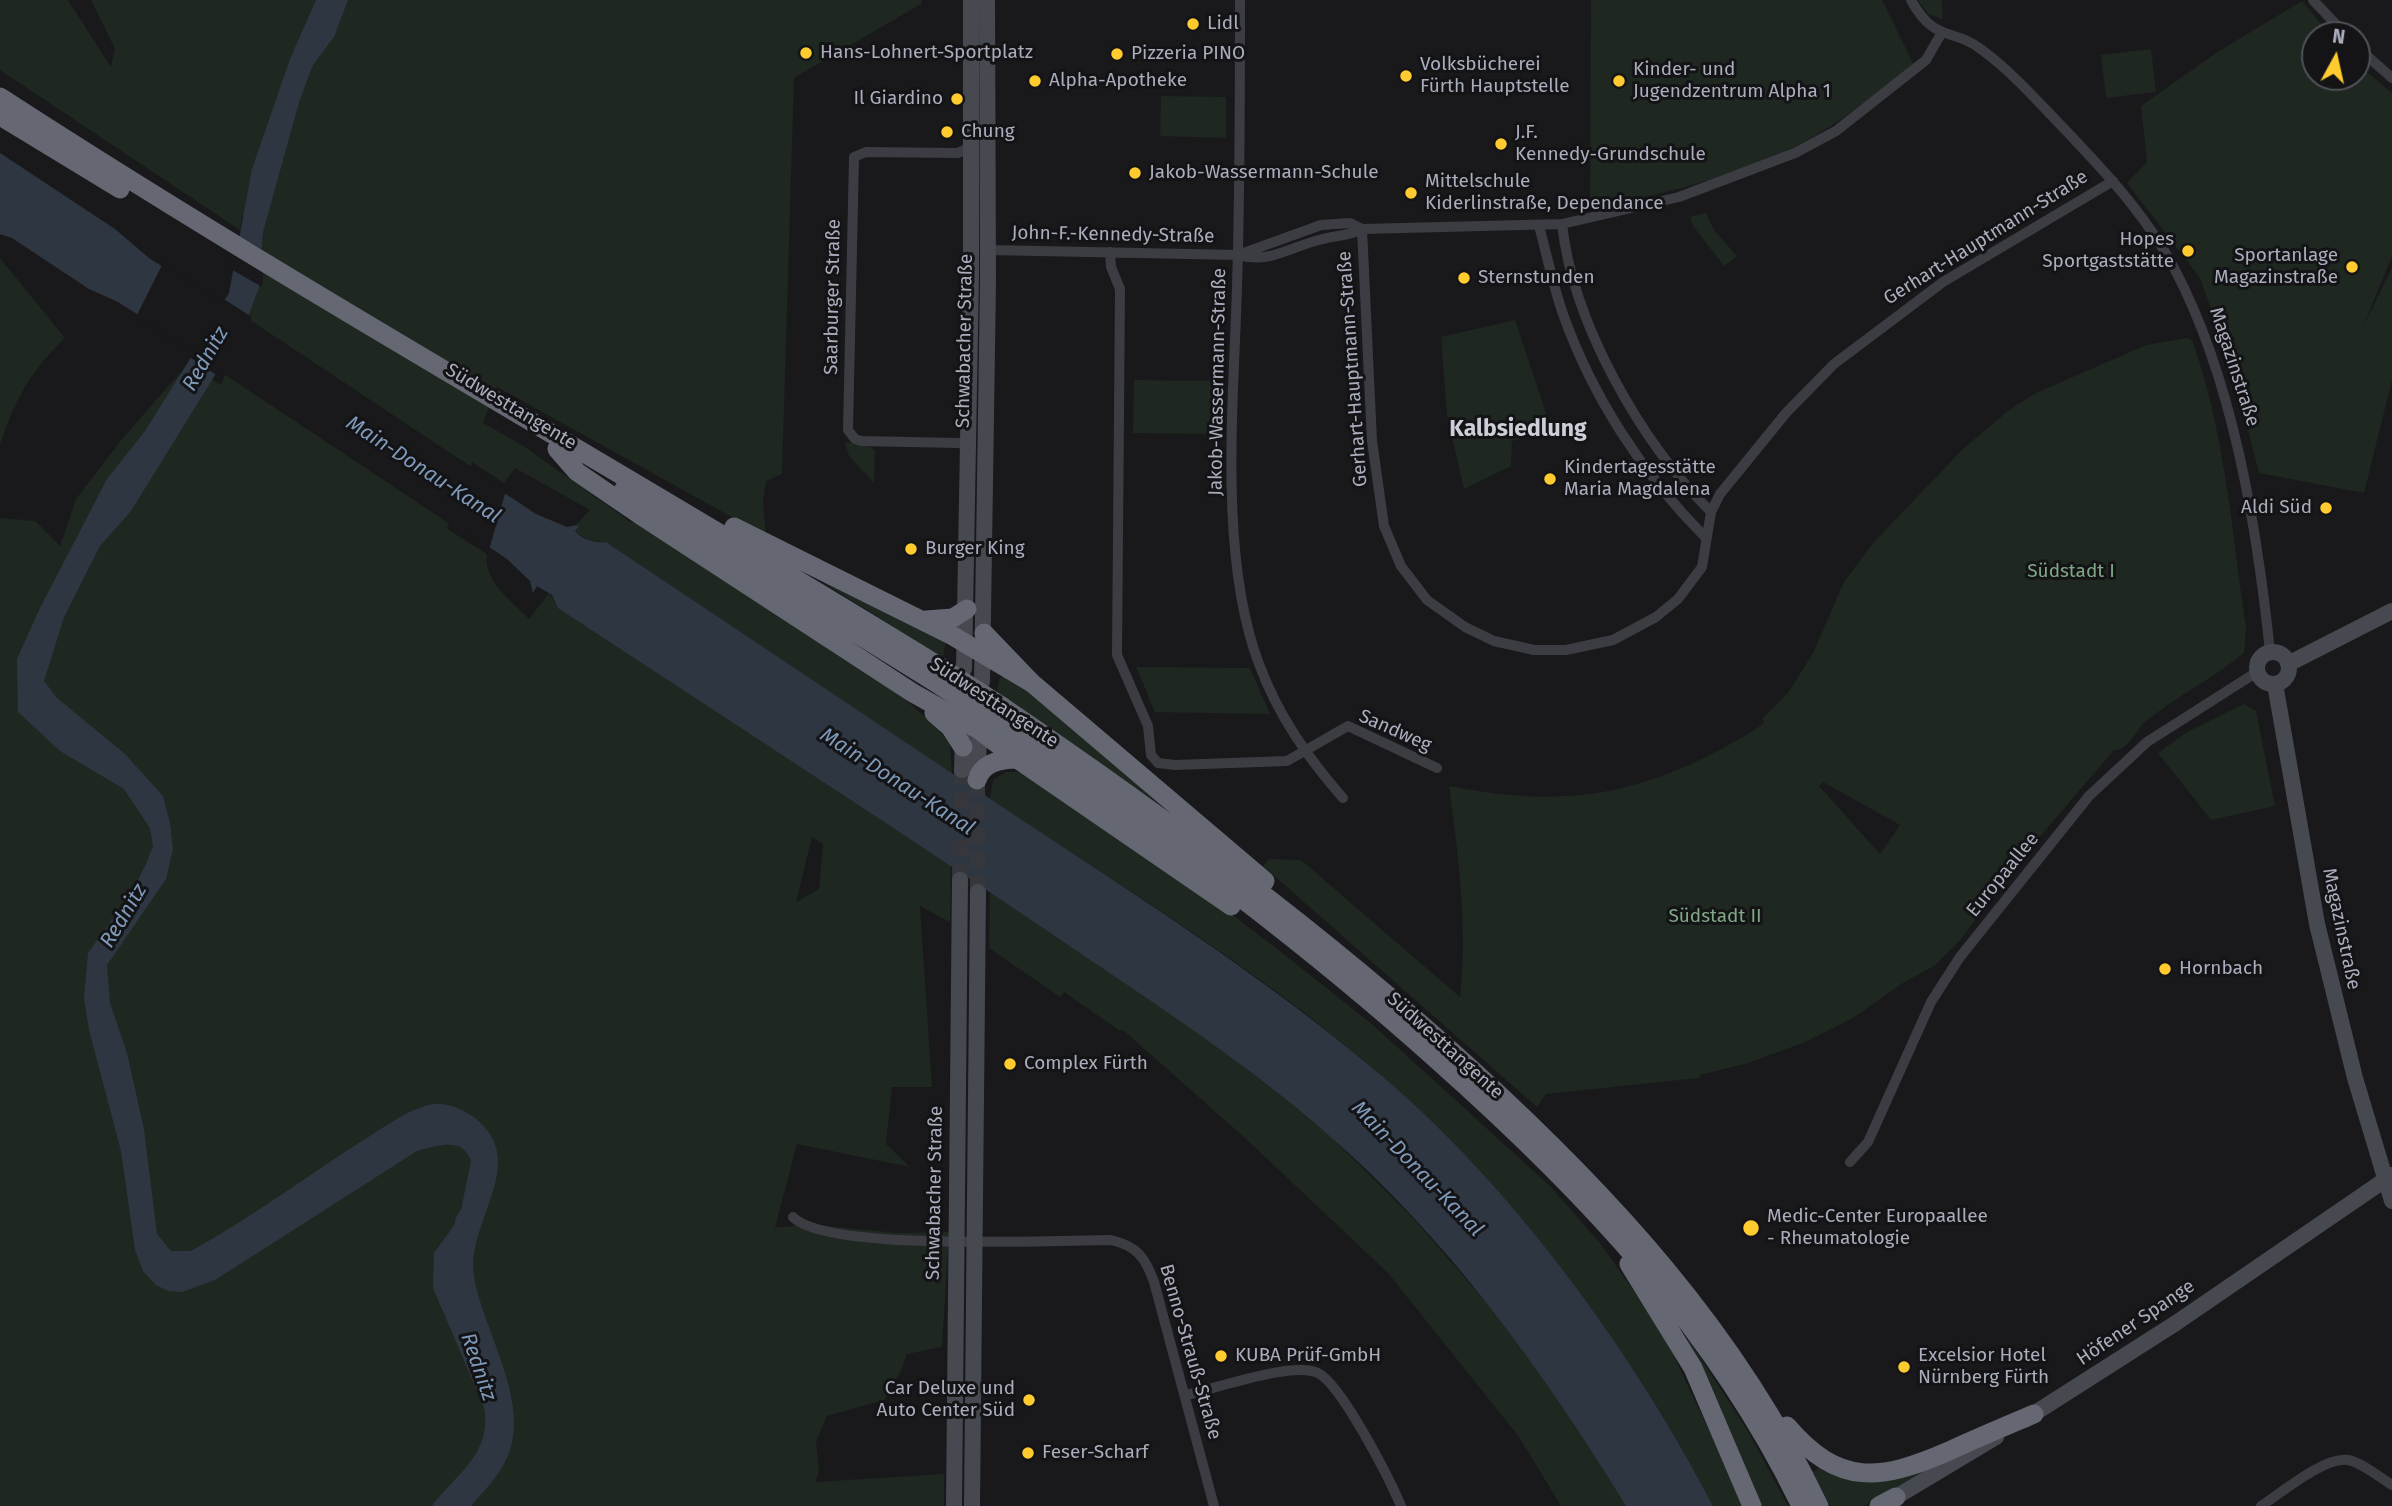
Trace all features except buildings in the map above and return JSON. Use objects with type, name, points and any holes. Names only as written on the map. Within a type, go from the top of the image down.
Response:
[{"type":"highway","points":[[0,85],[42,124]]},
{"type":"highway","name":"Südwesttangente","points":[[0,97],[216,239]]},
{"type":"highway","name":"Südwesttangente","points":[[0,116],[77,164],[216,239],[493,403],[611,466],[1196,842],[1305,926],[1441,1041],[1677,1279],[1725,1343],[1767,1409],[1819,1506]]},
{"type":"highway","points":[[0,128],[33,149],[77,164]]},
{"type":"highway","name":"Südwesttangente","points":[[493,403],[557,449],[942,677]]},
{"type":"highway","points":[[557,449],[577,472],[913,693],[971,720],[1017,759],[1176,865],[1281,942],[1351,986]]},
{"type":"highway","points":[[611,466],[660,486],[727,523],[920,620],[1032,683]]},
{"type":"highway","points":[[920,620],[953,618],[967,609]]},
{"type":"highway","points":[[984,633],[1032,683],[1272,887],[1305,926]]},
{"type":"highway","points":[[913,693],[950,727],[962,747]]},
{"type":"highway","name":"Südwesttangente","points":[[1002,717],[1184,853],[1351,986],[1497,1114],[1571,1174],[1602,1218],[1672,1300],[1724,1371],[1762,1432],[1801,1506]]},
{"type":"highway","points":[[970,775],[991,764],[1017,759]]},
{"type":"highway","points":[[1602,1218],[1693,1368],[1752,1506]]},
{"type":"highway","points":[[1767,1409],[1819,1458],[1840,1469],[1865,1474],[1895,1471],[1914,1465],[2034,1414]]},
{"type":"main road","name":"Schwabacher Straße","points":[[964,669],[969,447],[971,0]]},
{"type":"main road","name":"Schwabacher Straße","points":[[982,682],[988,250],[987,0]]},
{"type":"main road","points":[[2288,663],[2392,611]]},
{"type":"main road","points":[[2270,652],[2283,656],[2288,663],[2285,679],[2275,684],[2264,682],[2257,673],[2260,657],[2270,652]]},
{"type":"main road","name":"Magazinstraße","points":[[2275,684],[2315,915],[2336,1005],[2388,1177],[2392,1201]]},
{"type":"main road","points":[[970,775],[962,747],[971,720]]},
{"type":"main road","points":[[970,775],[971,720]]},
{"type":"main road","name":"Schwabacher Straße","points":[[954,1506],[960,880]]},
{"type":"main road","name":"Schwabacher Straße","points":[[972,1506],[978,892]]},
{"type":"main road","name":"Höfener Spange","points":[[1888,1503],[2176,1323],[2388,1177]]},
{"type":"street","name":"Jakob-Wassermann-Straße","points":[[1240,0],[1233,487],[1240,582],[1258,662],[1303,752],[1343,797]]},
{"type":"street","name":"Magazinstraße","points":[[1911,0],[1932,28],[1941,34],[1979,47],[2049,113],[2113,181],[2173,267],[2202,327],[2233,425],[2270,652]]},
{"type":"street","points":[[2313,0],[2333,21]]},
{"type":"street","name":"John-F.-Kennedy-Straße","points":[[988,250],[1238,255],[1321,225],[1350,223],[1362,229],[1562,224],[1679,197],[1795,153],[1836,131],[1926,60],[1941,34]]},
{"type":"street","points":[[2371,59],[2392,78]]},
{"type":"street","points":[[972,148],[986,130]]},
{"type":"street","name":"Saarburger Straße","points":[[969,447],[960,443],[862,441],[855,439],[848,430],[854,158],[866,152],[958,153],[972,148]]},
{"type":"street","name":"Gerhart-Hauptmann-Straße","points":[[1362,229],[1370,422],[1384,526],[1401,566],[1427,600],[1465,627],[1494,641],[1534,650],[1590,646],[1633,631],[1678,599],[1702,567],[1711,512],[1720,494],[1786,413],[1834,364],[1943,282],[2113,181]]},
{"type":"street","points":[[1562,224],[1569,262],[1612,374],[1665,459],[1711,512]]},
{"type":"street","points":[[1539,226],[1562,313],[1609,410],[1646,469],[1705,537]]},
{"type":"street","points":[[1110,252],[1111,267],[1121,289],[1117,654],[1148,726],[1151,755],[1158,763],[1175,765],[1264,764],[1287,761],[1303,752]]},
{"type":"street","points":[[969,447],[985,463]]},
{"type":"street","name":"Europaallee","points":[[1850,1162],[1868,1142],[1938,991],[1966,950],[2089,796],[2147,742],[2257,673]]},
{"type":"street","name":"Sandweg","points":[[1303,752],[1348,726],[1437,768]]},
{"type":"street","points":[[793,1217],[811,1228],[852,1235],[974,1242]]},
{"type":"street","name":"Benno-Strauß-Straße","points":[[974,1242],[1111,1240],[1131,1244],[1141,1253],[1154,1282],[1214,1506]]},
{"type":"street","points":[[1186,1395],[1296,1370],[1318,1373],[1332,1384],[1387,1472],[1401,1506]]},
{"type":"street","points":[[2261,1506],[2323,1465],[2337,1461],[2348,1460],[2392,1485]]},
{"type":"green space","points":[[0,0],[68,0],[111,67],[115,49],[91,0],[922,0],[921,4],[794,78],[782,474],[766,481],[763,502],[766,536],[497,387],[483,423],[522,445],[632,523],[637,519],[894,690],[936,726],[950,744],[952,774],[606,542],[591,541],[576,533],[576,525],[590,510],[515,468],[504,483],[472,462],[447,529],[487,554],[489,573],[494,582],[529,619],[549,593],[559,608],[951,865],[950,922],[920,906],[932,1087],[892,1087],[886,1144],[910,1167],[797,1144],[775,1228],[808,1224],[898,1233],[949,1232],[942,1347],[907,1354],[884,1400],[827,1416],[816,1441],[819,1472],[815,1482],[944,1474],[944,1506],[0,1506],[0,518],[35,521],[60,546],[76,499],[122,439],[187,365],[221,385],[259,288],[263,232],[242,215],[240,230],[0,70]],"holes":[[[812,837],[823,844],[819,889],[796,902]]]},
{"type":"green space","points":[[1591,0],[1882,0],[1914,65],[1835,124],[1768,159],[1709,180],[1590,210]]},
{"type":"green space","points":[[1918,0],[1942,0],[1943,17],[1941,19],[1928,14]]},
{"type":"green space","points":[[2302,1],[2318,21],[2301,21],[2301,91],[2371,91],[2371,76],[2392,93],[2392,256],[2363,327],[2392,268],[2392,380],[2364,493],[2259,473],[2233,370],[2200,278],[2127,183],[2147,162],[2141,106],[2219,51]]},
{"type":"green space","points":[[2151,49],[2156,92],[2106,98],[2101,55]]},
{"type":"green space","points":[[1161,96],[1226,97],[1226,138],[1160,136]]},
{"type":"green space","points":[[1706,213],[1714,230],[1737,256],[1724,266],[1693,226],[1690,217]]},
{"type":"green space","points":[[0,258],[65,338],[25,387],[0,445]]},
{"type":"green space","points":[[1515,320],[1552,431],[1512,441],[1511,466],[1464,489],[1447,415],[1441,337]]},
{"type":"green space","points":[[2187,338],[2192,340],[2212,410],[2226,482],[2246,628],[2244,653],[2157,713],[2141,726],[2127,744],[2114,750],[2024,855],[1961,939],[1934,966],[1903,983],[1853,1018],[1803,1043],[1748,1063],[1700,1075],[1699,1078],[1546,1094],[1537,1107],[1263,866],[1269,859],[1301,860],[1460,997],[1462,918],[1459,865],[1449,786],[1533,796],[1571,796],[1607,791],[1678,770],[1753,731],[1764,723],[1763,718],[1788,693],[1813,653],[1844,582],[1873,543],[1963,449],[2009,410],[2036,393],[2146,345]],"holes":[[[1823,782],[1900,825],[1880,854],[1819,786]]]},
{"type":"green space","points":[[1134,380],[1225,381],[1224,434],[1133,433]]},
{"type":"green space","points":[[845,442],[871,447],[875,451],[874,483],[849,456]]},
{"type":"green space","points":[[824,580],[946,640],[943,658],[824,583]]},
{"type":"green space","points":[[1136,667],[1250,668],[1270,714],[1155,712]]},
{"type":"green space","points":[[1003,676],[1020,683],[1165,808],[997,692],[999,679]]},
{"type":"green space","points":[[2244,704],[2256,711],[2275,806],[2211,820],[2158,753],[2187,732]]},
{"type":"green space","points":[[1006,772],[1020,772],[1225,909],[1373,1025],[1550,1186],[1599,1242],[1661,1329],[1745,1506],[1713,1506],[1645,1387],[1566,1274],[1522,1220],[1428,1119],[1378,1073],[1286,999],[1188,930],[990,799],[993,780]]},
{"type":"green space","points":[[990,890],[1233,1057],[1327,1133],[1413,1218],[1498,1316],[1565,1408],[1626,1506],[1561,1506],[1519,1437],[1388,1273],[1245,1138],[1122,1029],[1120,1031],[1064,992],[1060,997],[989,948]]},
{"type":"green space","points":[[1689,1340],[1749,1433],[1788,1506],[1757,1506],[1684,1344]]},
{"type":"green space","points":[[1943,1463],[1864,1506],[1830,1506],[1813,1472],[1821,1467]]},
{"type":"water","name":"Main-Donau-Kanal","points":[[316,0],[348,0],[334,37],[313,65],[300,99],[263,232],[259,288],[246,322],[536,514],[567,527],[579,526],[575,531],[585,539],[606,542],[1190,932],[1331,1034],[1425,1115],[1474,1164],[1565,1272],[1646,1389],[1713,1506],[1626,1506],[1526,1355],[1452,1260],[1370,1173],[1259,1078],[988,891],[558,608],[552,595],[537,586],[533,593],[530,581],[507,559],[220,367],[131,511],[100,546],[64,617],[44,681],[57,698],[125,754],[163,796],[170,823],[173,849],[166,879],[107,965],[110,1003],[127,1053],[144,1129],[157,1234],[171,1251],[191,1251],[408,1113],[441,1104],[471,1115],[491,1135],[497,1154],[497,1173],[474,1255],[474,1276],[511,1395],[514,1419],[512,1442],[504,1464],[471,1506],[432,1506],[471,1461],[483,1438],[485,1423],[484,1407],[433,1288],[434,1253],[477,1194],[472,1165],[463,1149],[446,1145],[417,1151],[215,1280],[182,1292],[168,1291],[156,1285],[143,1271],[135,1250],[121,1151],[89,1030],[84,998],[88,953],[132,892],[146,864],[153,846],[150,828],[124,789],[60,751],[18,712],[17,659],[40,608],[107,479],[145,431],[195,351],[118,302],[89,289],[12,238],[0,234],[0,153],[115,229],[149,258],[221,305],[229,293],[252,169],[290,59]]},
{"type":"pier","points":[[235,234],[265,251],[262,287],[229,268]]},
{"type":"pier","points":[[163,263],[220,301],[222,298],[252,317],[250,320],[506,490],[489,550],[221,372],[218,376],[188,356],[191,352],[136,317]]},
{"type":"waterway","name":"Rednitz","points":[[464,1222],[470,1211],[480,1162]]},
{"type":"tunnel","points":[[960,880],[962,770]]},
{"type":"tunnel","points":[[977,780],[978,892]]},
{"type":"place","name":"Lidl","points":[[1193,24]]},
{"type":"place","name":"Hans-Lohnert-Sportplatz","points":[[806,53]]},
{"type":"place","name":"Pizzeria PINO","points":[[1117,54]]},
{"type":"place","name":"Volksbücherei Fürth Hauptstelle","points":[[1406,76]]},
{"type":"place","name":"Alpha-Apotheke","points":[[1035,81]]},
{"type":"place","name":"Kinder- und Jugendzentrum Alpha 1","points":[[1619,81]]},
{"type":"place","name":"Il Giardino","points":[[957,99]]},
{"type":"place","name":"Chung","points":[[947,132]]},
{"type":"place","name":"J.F. Kennedy-Grundschule","points":[[1501,144]]},
{"type":"place","name":"Jakob-Wassermann-Schule","points":[[1135,173]]},
{"type":"place","name":"Mittelschule Kiderlinstraße, Dependance","points":[[1411,193]]},
{"type":"place","name":"Hopes Sportgaststätte","points":[[2188,251]]},
{"type":"place","name":"Sportanlage Magazinstraße","points":[[2352,267]]},
{"type":"place","name":"Sternstunden","points":[[1464,278]]},
{"type":"place","name":"Kindertagesstätte Maria Magdalena","points":[[1550,479]]},
{"type":"place","name":"Aldi Süd","points":[[2326,508]]},
{"type":"place","name":"Burger King","points":[[911,549]]},
{"type":"place","name":"Hornbach","points":[[2165,969]]},
{"type":"place","name":"Complex Fürth","points":[[1010,1064]]},
{"type":"place","name":"Medic-Center Europaallee - Rheumatologie","points":[[1751,1228]]},
{"type":"place","name":"KUBA Prüf-GmbH","points":[[1221,1356]]},
{"type":"place","name":"Excelsior Hotel Nürnberg Fürth","points":[[1904,1367]]},
{"type":"place","name":"Car Deluxe und Auto Center Süd","points":[[1029,1400]]},
{"type":"place","name":"Feser-Scharf","points":[[1028,1453]]},
{"type":"district","name":"Kalbsiedlung","points":[[1518,430]]},
{"type":"park label","name":"Südstadt I","points":[[2071,572]]},
{"type":"park label","name":"Südstadt II","points":[[1715,917]]}]
